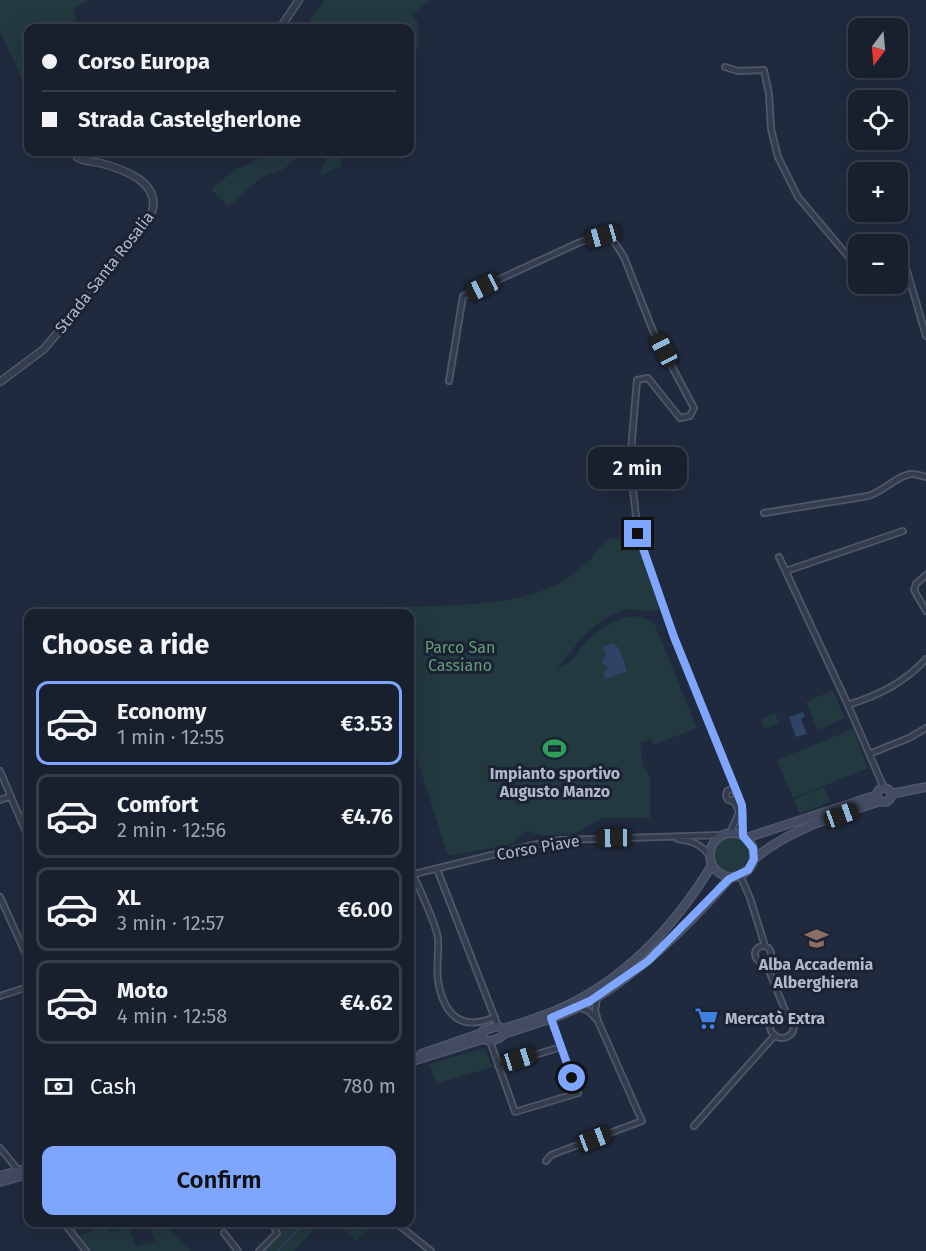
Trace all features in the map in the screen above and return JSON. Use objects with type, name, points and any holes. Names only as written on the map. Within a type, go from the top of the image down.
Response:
[{"type":"main road","points":[[891,794],[926,787]]},
{"type":"main road","points":[[879,798],[878,791],[884,788],[888,789],[891,794]]},
{"type":"main road","points":[[737,876],[721,874],[712,865],[710,855],[713,843],[722,835],[730,833],[745,837],[879,798],[889,800],[891,794]]},
{"type":"main road","points":[[502,1029],[551,1018],[598,996],[648,961],[729,879],[748,870],[754,859],[772,844],[879,798]]},
{"type":"main road","points":[[745,837],[753,848],[754,859]]},
{"type":"main road","points":[[414,1061],[485,1038],[502,1029],[565,1006],[618,975],[668,927],[712,865]]},
{"type":"main road","points":[[414,1056],[485,1038],[500,1038],[502,1029]]},
{"type":"main road","points":[[1,1178],[24,1169]]},
{"type":"main road","points":[[1,1178],[24,1175]]},
{"type":"street","points":[[283,24],[299,0]]},
{"type":"street","points":[[725,67],[738,71],[764,70],[769,94],[771,129],[783,167],[798,196],[848,256]]},
{"type":"street","name":"Strada Santa Rosalia","points":[[0,381],[44,349],[99,283],[153,212],[154,198],[147,185],[127,172],[101,163],[80,160],[77,156]]},
{"type":"street","points":[[449,381],[464,296],[578,243],[602,236],[613,240],[624,257],[653,331],[694,408],[690,416],[680,418],[648,378],[637,380],[630,463],[638,534],[671,628],[737,793],[743,811],[745,837]]},
{"type":"street","points":[[908,274],[926,336]]},
{"type":"street","points":[[764,513],[868,496],[878,493],[903,476],[911,474],[926,477]]},
{"type":"street","points":[[786,572],[903,531]]},
{"type":"street","points":[[779,557],[884,788]]},
{"type":"street","points":[[926,575],[916,584],[914,590],[926,611]]},
{"type":"street","points":[[848,705],[880,694],[899,684],[926,659]]},
{"type":"street","points":[[870,754],[909,738],[926,728]]},
{"type":"street","points":[[0,771],[24,827]]},
{"type":"street","points":[[729,776],[729,790],[726,796],[736,804],[739,813],[730,833]]},
{"type":"street","points":[[729,790],[737,793]]},
{"type":"street","points":[[732,801],[736,798],[737,793]]},
{"type":"street","points":[[0,800],[11,796]]},
{"type":"street","points":[[669,838],[689,835],[722,835]]},
{"type":"street","points":[[669,838],[701,845],[710,855]]},
{"type":"street","name":"Corso Piave","points":[[414,874],[561,840],[669,838]]},
{"type":"street","points":[[436,868],[495,1017],[502,1029]]},
{"type":"street","points":[[737,876],[750,898],[765,946],[769,949],[769,958],[765,962]]},
{"type":"street","points":[[414,882],[438,938],[438,980],[442,998],[450,1014],[469,1024],[485,1022],[495,1017]]},
{"type":"street","points":[[0,897],[24,951]]},
{"type":"street","points":[[765,946],[758,948],[755,955],[758,961],[765,962]]},
{"type":"street","points":[[765,962],[785,1015],[793,1022],[792,1033],[782,1038],[775,1035],[771,1028],[772,1021],[777,1016],[785,1015]]},
{"type":"street","points":[[0,996],[24,989]]},
{"type":"street","points":[[546,1161],[551,1155],[642,1121],[598,1021],[595,1010],[598,996]]},
{"type":"street","points":[[578,1007],[589,1011],[598,1021]]},
{"type":"street","points":[[485,1038],[498,1066],[514,1112],[578,1094],[551,1018]]},
{"type":"street","points":[[694,1126],[775,1035]]},
{"type":"street","points":[[498,1066],[561,1047]]},
{"type":"street","points":[[0,1148],[18,1171]]},
{"type":"street","points":[[67,1227],[86,1251]]},
{"type":"street","points":[[259,1251],[277,1233],[273,1227]]},
{"type":"street","points":[[401,1227],[431,1251]]},
{"type":"street","points":[[224,1233],[238,1251]]},
{"type":"green space","points":[[0,0],[90,0],[75,7],[77,24],[24,24],[24,83],[0,31]]},
{"type":"green space","points":[[325,0],[431,0],[412,14],[418,23],[418,48],[414,52],[414,24],[307,24]]},
{"type":"green space","points":[[262,156],[301,156],[282,170],[262,177],[230,205],[227,205],[212,190],[213,187],[236,169]]},
{"type":"green space","points":[[327,156],[342,156],[341,166],[320,176]]},
{"type":"green space","name":"Parco San Cassiano","points":[[612,537],[638,545],[646,562],[659,610],[625,610],[602,620],[557,668],[570,662],[591,637],[607,625],[626,617],[645,618],[654,623],[697,728],[653,745],[650,739],[640,743],[643,767],[650,777],[650,818],[602,818],[576,833],[540,835],[527,831],[511,844],[448,856],[414,750],[414,609],[368,608],[442,606],[496,602],[521,597],[544,590],[564,580],[590,560]]},
{"type":"green space","points":[[833,690],[845,718],[818,730],[806,702]]},
{"type":"green space","points":[[775,713],[779,723],[764,729],[761,719]]},
{"type":"green space","points":[[853,729],[868,768],[793,798],[777,760]]},
{"type":"green space","points":[[824,787],[830,802],[799,814],[794,799]]},
{"type":"green space","points":[[732,838],[744,843],[749,855],[744,867],[732,872],[720,867],[715,855],[720,843]]},
{"type":"green space","points":[[485,1048],[492,1067],[436,1084],[429,1064]]},
{"type":"green space","points":[[69,1227],[75,1227],[78,1234],[81,1235],[96,1227],[108,1227],[110,1232],[129,1227],[136,1247],[155,1241],[150,1227],[169,1227],[190,1251],[90,1251]]},
{"type":"green space","points":[[280,1227],[284,1229],[286,1227],[316,1227],[294,1251],[264,1251],[277,1238],[279,1233],[277,1229]]},
{"type":"green space","points":[[341,1227],[371,1227],[357,1241]]},
{"type":"water","points":[[611,643],[618,647],[627,671],[606,679],[603,672],[609,669],[601,662],[606,655],[603,647]]},
{"type":"water","points":[[803,712],[805,716],[801,719],[807,734],[796,737],[789,717]]},
{"type":"waterway","points":[[278,1251],[300,1227]]},
{"type":"place","name":"Impianto sportivo Augusto Manzo","points":[[555,748]]},
{"type":"place","name":"Alba Accademia Alberghiera","points":[[816,939]]},
{"type":"place","name":"Mercatò Extra","points":[[707,1018]]},
{"type":"route","points":[[572,1078],[551,1018],[590,1001],[648,961],[729,879],[745,873],[754,859],[753,848],[743,836],[742,805],[674,637],[638,534]]}]
